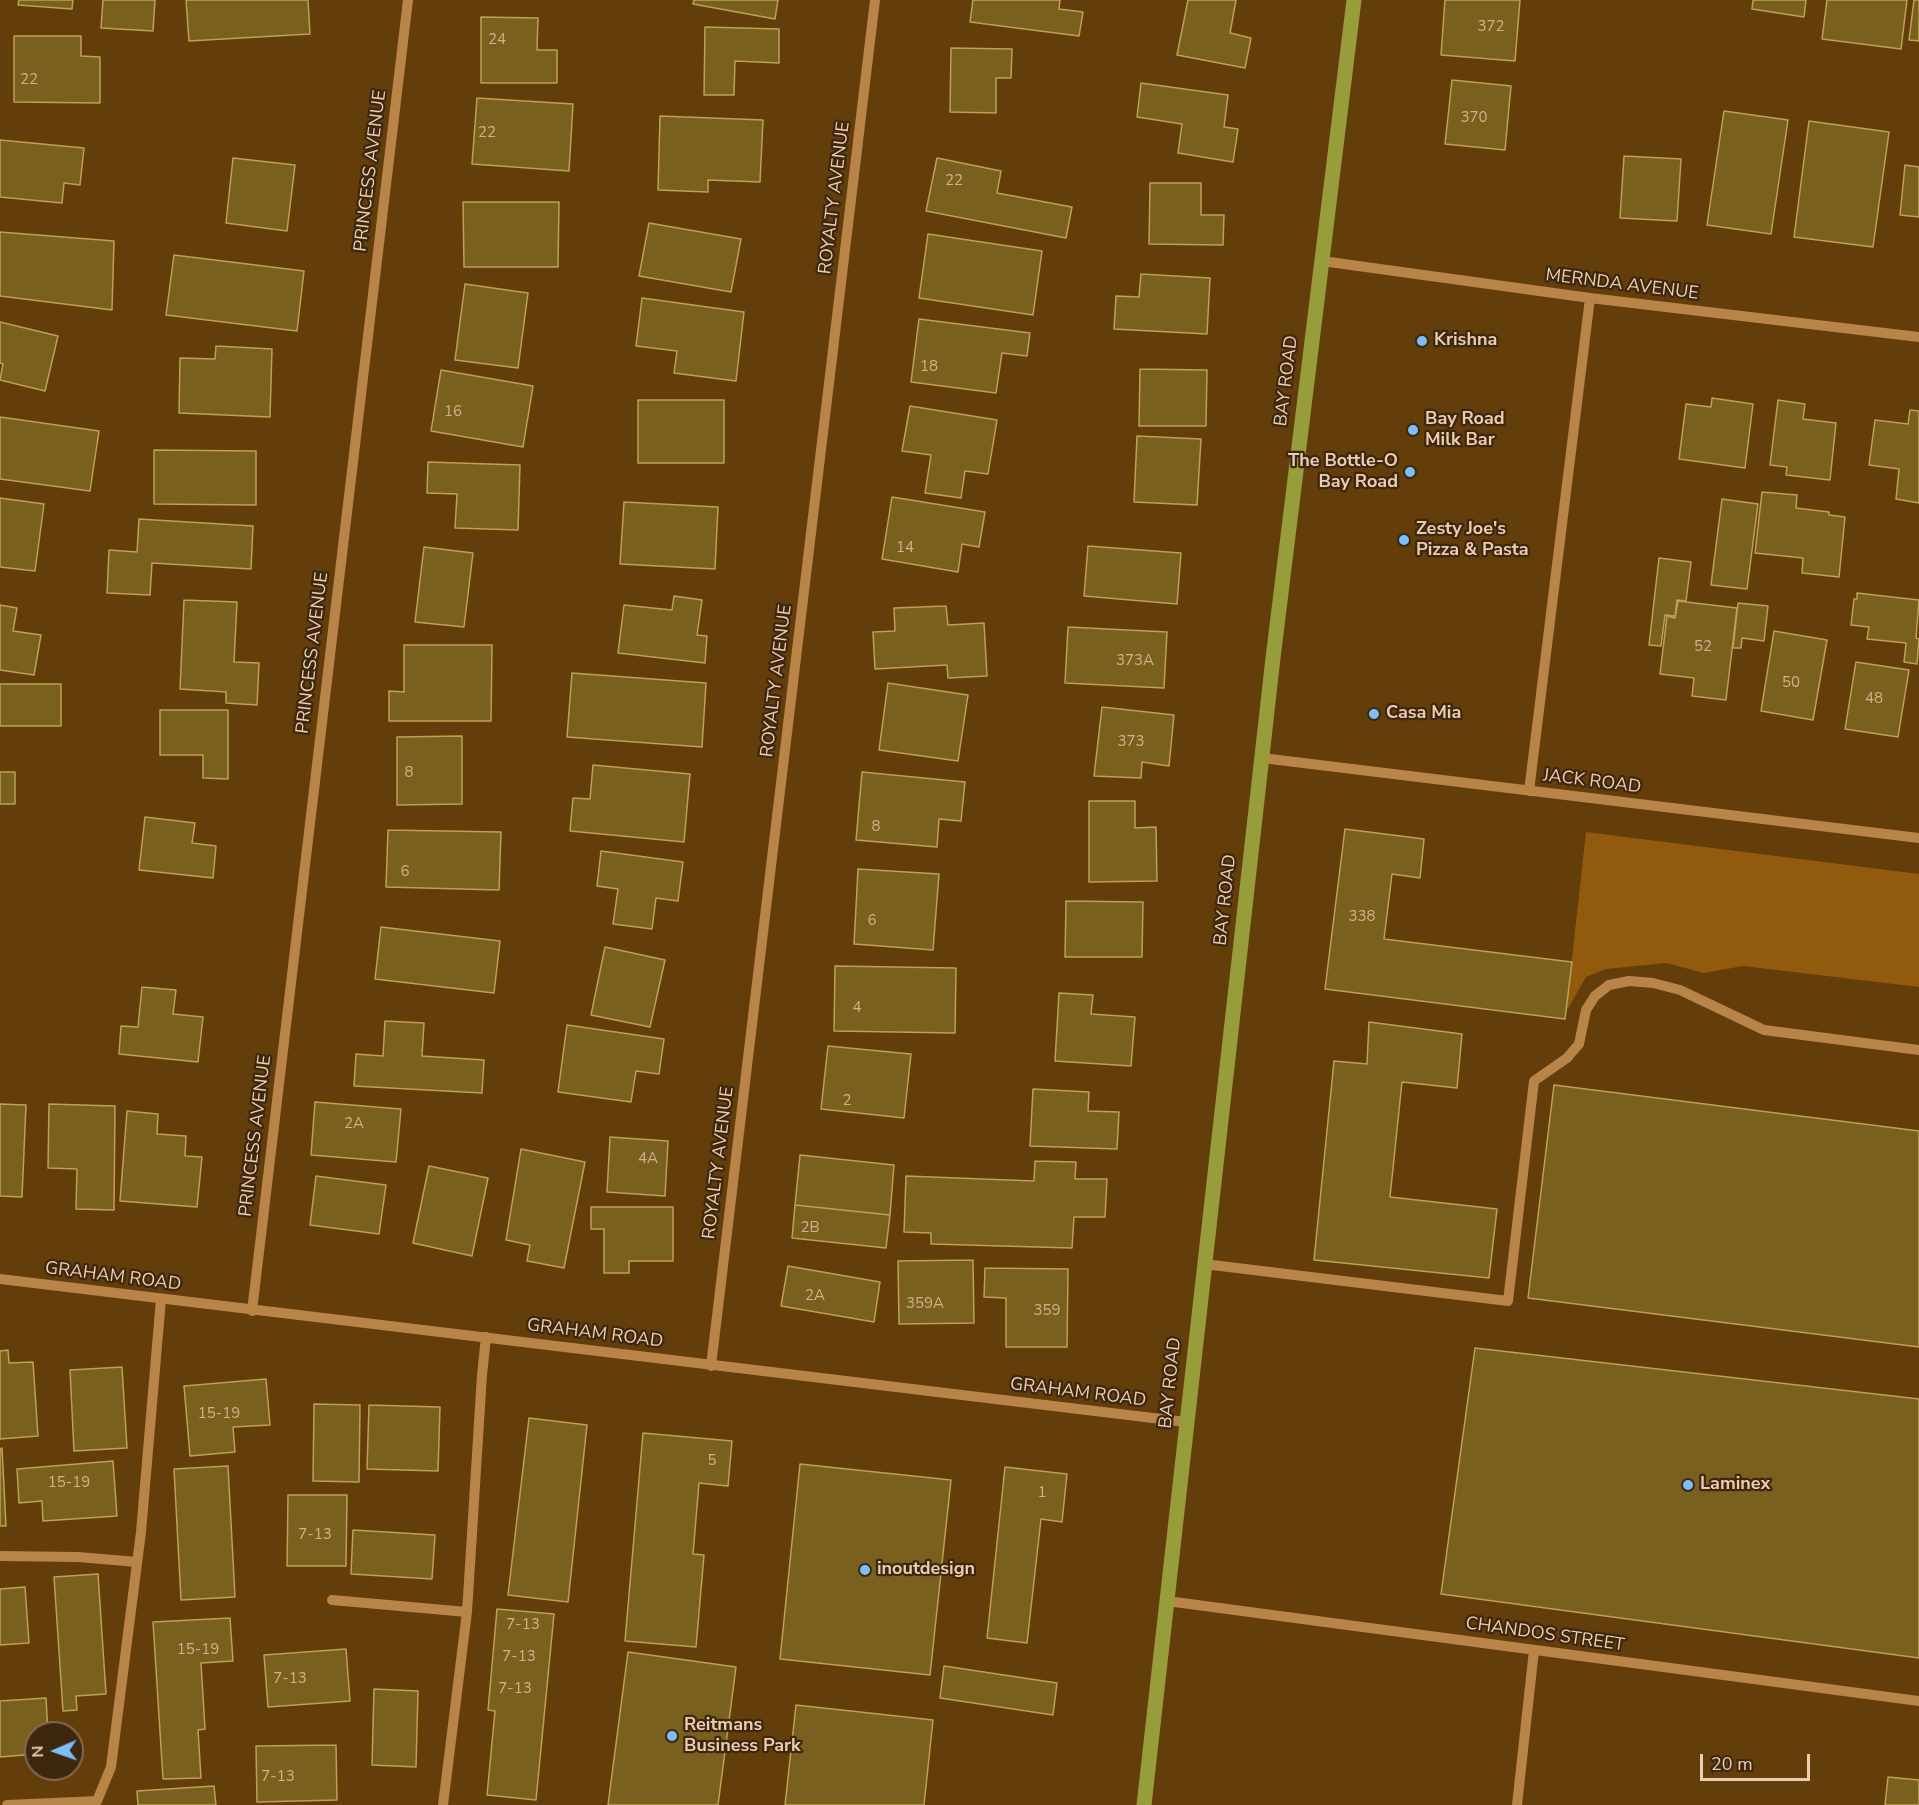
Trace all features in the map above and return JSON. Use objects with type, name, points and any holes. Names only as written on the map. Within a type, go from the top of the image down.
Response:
[{"type":"main road","name":"BAY ROAD","points":[[1144,1805],[1262,758],[1354,0]]},
{"type":"street","name":"PRINCESS AVENUE","points":[[252,1311],[408,0]]},
{"type":"street","name":"ROYALTY AVENUE","points":[[711,1366],[875,0]]},
{"type":"street","name":"MERNDA AVENUE","points":[[1322,261],[1590,298],[1919,337]]},
{"type":"street","points":[[1529,791],[1590,298]]},
{"type":"street","name":"JACK ROAD","points":[[1262,758],[1919,838]]},
{"type":"street","points":[[1204,1264],[1508,1301],[1534,1081],[1567,1058],[1579,1044],[1586,1010],[1595,996],[1610,985],[1629,981],[1653,983],[1680,990],[1764,1030],[1919,1050]]},
{"type":"street","name":"GRAHAM ROAD","points":[[0,1280],[1186,1422]]},
{"type":"street","points":[[6,1805],[97,1801],[111,1767],[137,1562],[161,1299]]},
{"type":"street","points":[[443,1805],[467,1612],[486,1337]]},
{"type":"street","points":[[0,1556],[78,1557],[137,1562]]},
{"type":"street","points":[[332,1600],[467,1612]]},
{"type":"street","name":"CHANDOS STREET","points":[[1167,1601],[1919,1701]]},
{"type":"street","points":[[1517,1805],[1534,1650]]},
{"type":"shaded area","points":[[1586,832],[1919,874],[1919,987],[1743,966],[1704,973],[1666,963],[1606,969],[1586,977],[1566,1012]]},
{"type":"building","points":[[19,0],[73,0],[72,9],[18,5]]},
{"type":"building","points":[[103,0],[155,0],[153,31],[101,28]]},
{"type":"building","points":[[186,0],[308,0],[310,34],[189,41]]},
{"type":"building","points":[[694,0],[778,0],[775,19],[693,4]]},
{"type":"building","points":[[973,0],[1060,0],[1059,9],[1083,12],[1079,36],[970,22]]},
{"type":"building","points":[[1188,0],[1236,0],[1230,33],[1251,38],[1245,68],[1177,55]]},
{"type":"building","points":[[1445,0],[1520,0],[1515,61],[1441,55]]},
{"type":"building","points":[[1753,0],[1806,0],[1804,17],[1752,9]]},
{"type":"building","points":[[1827,0],[1907,0],[1901,49],[1822,39]]},
{"type":"building","points":[[1914,0],[1919,0],[1919,41],[1909,40]]},
{"type":"building","points":[[481,17],[538,18],[537,50],[557,50],[557,83],[481,83]]},
{"type":"building","points":[[705,27],[779,29],[779,63],[735,61],[734,95],[704,95]]},
{"type":"building","points":[[14,36],[81,36],[81,56],[100,57],[100,103],[14,102]]},
{"type":"building","points":[[951,48],[1012,49],[1011,78],[996,78],[996,113],[950,112]]},
{"type":"building","points":[[1452,80],[1511,86],[1505,150],[1445,144]]},
{"type":"building","points":[[1141,83],[1228,95],[1224,127],[1238,129],[1233,162],[1178,153],[1182,124],[1137,117]]},
{"type":"building","points":[[477,98],[573,104],[569,171],[472,164]]},
{"type":"building","points":[[1724,111],[1788,120],[1771,234],[1707,225]]},
{"type":"building","points":[[660,116],[763,120],[760,182],[708,180],[708,192],[658,190]]},
{"type":"building","points":[[1809,121],[1889,132],[1873,247],[1794,237]]},
{"type":"building","points":[[0,140],[84,148],[80,185],[64,183],[62,203],[0,197]]},
{"type":"building","points":[[1624,156],[1681,159],[1677,221],[1620,218]]},
{"type":"building","points":[[233,158],[295,165],[287,231],[226,223]]},
{"type":"building","points":[[937,158],[1001,171],[997,193],[1072,207],[1066,238],[926,211]]},
{"type":"building","points":[[1905,165],[1919,167],[1919,217],[1900,215]]},
{"type":"building","points":[[1150,183],[1201,183],[1201,215],[1224,215],[1223,245],[1149,244]]},
{"type":"building","points":[[463,202],[559,202],[558,267],[464,267]]},
{"type":"building","points":[[649,223],[741,239],[731,292],[639,276]]},
{"type":"building","points":[[0,232],[114,241],[112,310],[0,296]]},
{"type":"building","points":[[928,234],[1042,251],[1033,315],[919,298]]},
{"type":"building","points":[[174,255],[304,271],[297,331],[166,315]]},
{"type":"building","points":[[1141,274],[1210,278],[1207,334],[1114,329],[1116,296],[1139,297]]},
{"type":"building","points":[[465,284],[528,293],[518,368],[455,360]]},
{"type":"building","points":[[642,298],[744,312],[736,381],[674,373],[677,351],[636,346]]},
{"type":"building","points":[[919,319],[1030,333],[1027,356],[1002,353],[996,393],[911,382]]},
{"type":"building","points":[[0,322],[58,336],[45,391],[0,380],[3,364],[0,363]]},
{"type":"building","points":[[216,346],[272,349],[270,417],[179,413],[180,358],[215,359]]},
{"type":"building","points":[[1140,369],[1207,370],[1206,426],[1139,426]]},
{"type":"building","points":[[441,370],[533,386],[523,447],[431,431]]},
{"type":"building","points":[[1712,398],[1753,404],[1745,468],[1679,459],[1686,404],[1711,407]]},
{"type":"building","points":[[638,400],[724,400],[724,463],[638,463]]},
{"type":"building","points":[[1778,400],[1805,404],[1803,419],[1836,423],[1830,480],[1786,475],[1787,467],[1770,465]]},
{"type":"building","points":[[910,406],[997,420],[988,474],[965,471],[961,498],[925,493],[931,455],[902,451]]},
{"type":"building","points":[[1910,410],[1919,411],[1919,503],[1896,499],[1899,469],[1869,465],[1875,420],[1908,424]]},
{"type":"building","points":[[0,417],[99,431],[90,491],[0,479]]},
{"type":"building","points":[[1137,436],[1201,439],[1197,505],[1134,502]]},
{"type":"building","points":[[154,450],[256,451],[256,505],[154,504]]},
{"type":"building","points":[[428,462],[520,465],[518,530],[455,528],[457,494],[427,493]]},
{"type":"building","points":[[1762,492],[1797,495],[1796,508],[1829,512],[1829,515],[1845,517],[1839,577],[1802,573],[1803,558],[1755,553]]},
{"type":"building","points":[[892,497],[985,512],[979,547],[962,544],[958,572],[882,559]]},
{"type":"building","points":[[0,498],[44,504],[35,571],[0,567]]},
{"type":"building","points":[[1722,499],[1758,504],[1747,589],[1711,585]]},
{"type":"building","points":[[624,502],[718,507],[715,569],[620,564]]},
{"type":"building","points":[[139,519],[253,526],[251,569],[152,563],[150,595],[107,593],[109,550],[137,552]]},
{"type":"building","points":[[1088,546],[1181,553],[1177,604],[1084,596]]},
{"type":"building","points":[[424,547],[473,553],[464,627],[415,622]]},
{"type":"building","points":[[1659,558],[1691,562],[1686,601],[1677,600],[1675,616],[1665,615],[1661,646],[1649,645]]},
{"type":"building","points":[[1857,593],[1919,600],[1916,638],[1919,639],[1917,664],[1904,662],[1906,643],[1867,639],[1869,627],[1851,625],[1854,599],[1857,599]]},
{"type":"building","points":[[674,596],[702,600],[697,635],[707,636],[705,663],[618,653],[624,605],[672,610]]},
{"type":"building","points":[[184,600],[237,602],[234,662],[259,663],[257,705],[226,703],[226,692],[180,689]]},
{"type":"building","points":[[1678,601],[1737,608],[1726,700],[1692,696],[1694,678],[1660,674],[1667,616],[1675,618]]},
{"type":"building","points":[[1738,603],[1768,606],[1764,641],[1742,638],[1741,648],[1733,648]]},
{"type":"building","points":[[0,605],[17,608],[13,631],[41,635],[34,675],[0,670]]},
{"type":"building","points":[[946,606],[948,625],[984,623],[987,676],[948,678],[947,665],[875,669],[873,632],[895,631],[894,608]]},
{"type":"building","points":[[1068,627],[1167,632],[1164,688],[1065,683]]},
{"type":"building","points":[[1774,631],[1827,640],[1813,720],[1761,711]]},
{"type":"building","points":[[404,645],[492,645],[491,721],[389,721],[389,691],[404,692]]},
{"type":"building","points":[[1856,662],[1909,670],[1898,737],[1845,729]]},
{"type":"building","points":[[572,673],[706,683],[702,747],[567,737]]},
{"type":"building","points":[[888,683],[968,695],[958,761],[879,750]]},
{"type":"building","points":[[0,684],[61,684],[61,726],[0,726]]},
{"type":"building","points":[[1102,707],[1174,715],[1169,766],[1142,762],[1141,778],[1094,776]]},
{"type":"building","points":[[160,710],[228,710],[228,779],[203,778],[203,755],[160,755]]},
{"type":"building","points":[[462,736],[462,804],[397,805],[397,737]]},
{"type":"building","points":[[593,765],[690,774],[684,842],[570,831],[573,798],[590,799]]},
{"type":"building","points":[[0,772],[15,772],[15,804],[0,804]]},
{"type":"building","points":[[862,772],[965,782],[961,821],[939,819],[937,847],[856,840]]},
{"type":"building","points":[[1089,801],[1135,801],[1135,828],[1156,827],[1157,881],[1089,882]]},
{"type":"building","points":[[145,817],[195,823],[192,843],[216,846],[213,878],[139,870]]},
{"type":"building","points":[[1345,829],[1424,839],[1420,878],[1392,874],[1384,939],[1572,962],[1565,1019],[1325,989]]},
{"type":"building","points":[[388,830],[501,832],[499,890],[386,887]]},
{"type":"building","points":[[601,851],[683,862],[678,901],[656,898],[652,929],[613,924],[618,889],[597,886]]},
{"type":"building","points":[[858,869],[939,874],[933,950],[854,944]]},
{"type":"building","points":[[1066,901],[1143,902],[1142,957],[1065,957]]},
{"type":"building","points":[[381,927],[500,941],[494,993],[375,979]]},
{"type":"building","points":[[605,947],[665,960],[650,1027],[591,1015]]},
{"type":"building","points":[[835,966],[956,968],[955,1033],[834,1031]]},
{"type":"building","points":[[142,987],[176,990],[173,1014],[203,1017],[198,1062],[119,1054],[121,1026],[138,1027]]},
{"type":"building","points":[[1059,993],[1093,995],[1091,1014],[1135,1017],[1131,1066],[1055,1061]]},
{"type":"building","points":[[385,1021],[424,1023],[422,1056],[484,1060],[482,1093],[354,1086],[356,1054],[383,1056]]},
{"type":"building","points":[[1369,1022],[1462,1034],[1457,1088],[1402,1082],[1390,1197],[1497,1209],[1489,1278],[1314,1260],[1334,1061],[1367,1064]]},
{"type":"building","points":[[567,1025],[664,1039],[659,1074],[636,1071],[631,1102],[558,1092]]},
{"type":"building","points":[[828,1046],[911,1054],[904,1118],[821,1109]]},
{"type":"building","points":[[1554,1085],[1919,1131],[1919,1347],[1528,1298]]},
{"type":"building","points":[[1033,1089],[1089,1092],[1088,1111],[1119,1112],[1117,1149],[1030,1146]]},
{"type":"building","points":[[315,1102],[401,1109],[396,1162],[311,1155]]},
{"type":"building","points":[[0,1104],[26,1105],[22,1197],[0,1196]]},
{"type":"building","points":[[49,1104],[115,1106],[114,1210],[76,1209],[77,1169],[48,1168]]},
{"type":"building","points":[[127,1111],[158,1114],[157,1134],[186,1136],[185,1156],[202,1157],[197,1207],[120,1201]]},
{"type":"building","points":[[610,1137],[668,1141],[665,1196],[607,1192]]},
{"type":"building","points":[[521,1149],[585,1162],[564,1268],[527,1261],[530,1245],[506,1240]]},
{"type":"building","points":[[800,1155],[894,1165],[890,1215],[795,1205]]},
{"type":"building","points":[[1035,1161],[1076,1162],[1075,1179],[1107,1179],[1105,1217],[1074,1217],[1072,1248],[931,1244],[931,1233],[904,1232],[906,1176],[1034,1181]]},
{"type":"building","points":[[429,1166],[488,1178],[472,1256],[413,1243]]},
{"type":"building","points":[[316,1176],[386,1185],[379,1234],[310,1225]]},
{"type":"building","points":[[795,1205],[890,1215],[886,1248],[792,1238]]},
{"type":"building","points":[[591,1207],[673,1207],[673,1261],[629,1261],[629,1273],[604,1273],[604,1229],[591,1229]]},
{"type":"building","points":[[973,1260],[974,1323],[899,1324],[898,1261]]},
{"type":"building","points":[[788,1266],[880,1282],[874,1322],[781,1306]]},
{"type":"building","points":[[985,1268],[1068,1269],[1067,1347],[1006,1347],[1006,1298],[984,1297]]},
{"type":"building","name":"Laminex","points":[[1475,1348],[1919,1399],[1919,1658],[1441,1594]]},
{"type":"building","points":[[8,1350],[9,1363],[33,1362],[38,1436],[0,1439],[0,1351]]},
{"type":"building","points":[[122,1367],[127,1448],[74,1451],[70,1370]]},
{"type":"building","points":[[266,1379],[270,1425],[233,1427],[235,1452],[190,1456],[184,1386]]},
{"type":"building","points":[[314,1404],[360,1405],[359,1482],[313,1481]]},
{"type":"building","points":[[369,1405],[440,1407],[438,1471],[367,1469]]},
{"type":"building","points":[[529,1418],[587,1425],[568,1602],[508,1595]]},
{"type":"building","points":[[643,1433],[732,1441],[728,1486],[699,1483],[693,1554],[704,1555],[696,1647],[625,1641]]},
{"type":"building","points":[[2,1448],[6,1526],[0,1526],[0,1449]]},
{"type":"building","points":[[113,1461],[117,1516],[43,1521],[42,1501],[19,1503],[17,1469]]},
{"type":"building","name":"inoutdesign","points":[[800,1464],[951,1480],[930,1675],[780,1659]]},
{"type":"building","points":[[228,1466],[235,1597],[181,1600],[174,1469]]},
{"type":"building","points":[[1005,1467],[1067,1474],[1062,1522],[1041,1519],[1027,1643],[987,1638]]},
{"type":"building","points":[[288,1495],[347,1495],[346,1566],[287,1566]]},
{"type":"building","points":[[353,1530],[435,1535],[432,1579],[351,1574]]},
{"type":"building","points":[[98,1574],[106,1694],[76,1696],[77,1710],[63,1711],[54,1577]]},
{"type":"building","points":[[25,1587],[29,1643],[0,1645],[0,1589]]},
{"type":"building","points":[[497,1609],[554,1614],[536,1800],[487,1795],[495,1711],[488,1710]]},
{"type":"building","points":[[230,1618],[233,1661],[201,1663],[205,1729],[198,1730],[201,1778],[163,1779],[153,1622]]},
{"type":"building","points":[[346,1649],[350,1701],[268,1707],[264,1655]]},
{"type":"building","name":"Reitmans Business Park","points":[[628,1652],[736,1667],[718,1805],[608,1805]]},
{"type":"building","points":[[944,1666],[1057,1683],[1053,1715],[940,1698]]},
{"type":"building","points":[[374,1689],[418,1691],[416,1767],[372,1765]]},
{"type":"building","points":[[46,1698],[47,1721],[24,1721],[24,1755],[0,1757],[0,1701]]},
{"type":"building","name":"Reitmans Business Park","points":[[796,1705],[933,1720],[924,1805],[785,1805]]},
{"type":"building","points":[[336,1745],[337,1800],[257,1802],[256,1746]]},
{"type":"building","points":[[1888,1777],[1919,1780],[1919,1805],[1885,1805]]},
{"type":"building","points":[[214,1786],[216,1805],[138,1805],[137,1791]]},
{"type":"place","name":"Krishna","points":[[1422,341]]},
{"type":"place","name":"Bay Road Milk Bar","points":[[1413,430]]},
{"type":"place","name":"The Bottle-O Bay Road","points":[[1410,472]]},
{"type":"place","name":"Zesty Joe's Pizza & Pasta","points":[[1404,540]]},
{"type":"place","name":"Casa Mia","points":[[1374,714]]},
{"type":"place","name":"Laminex","points":[[1688,1485]]},
{"type":"place","name":"inoutdesign","points":[[865,1570]]},
{"type":"place","name":"Reitmans Business Park","points":[[672,1736]]}]
